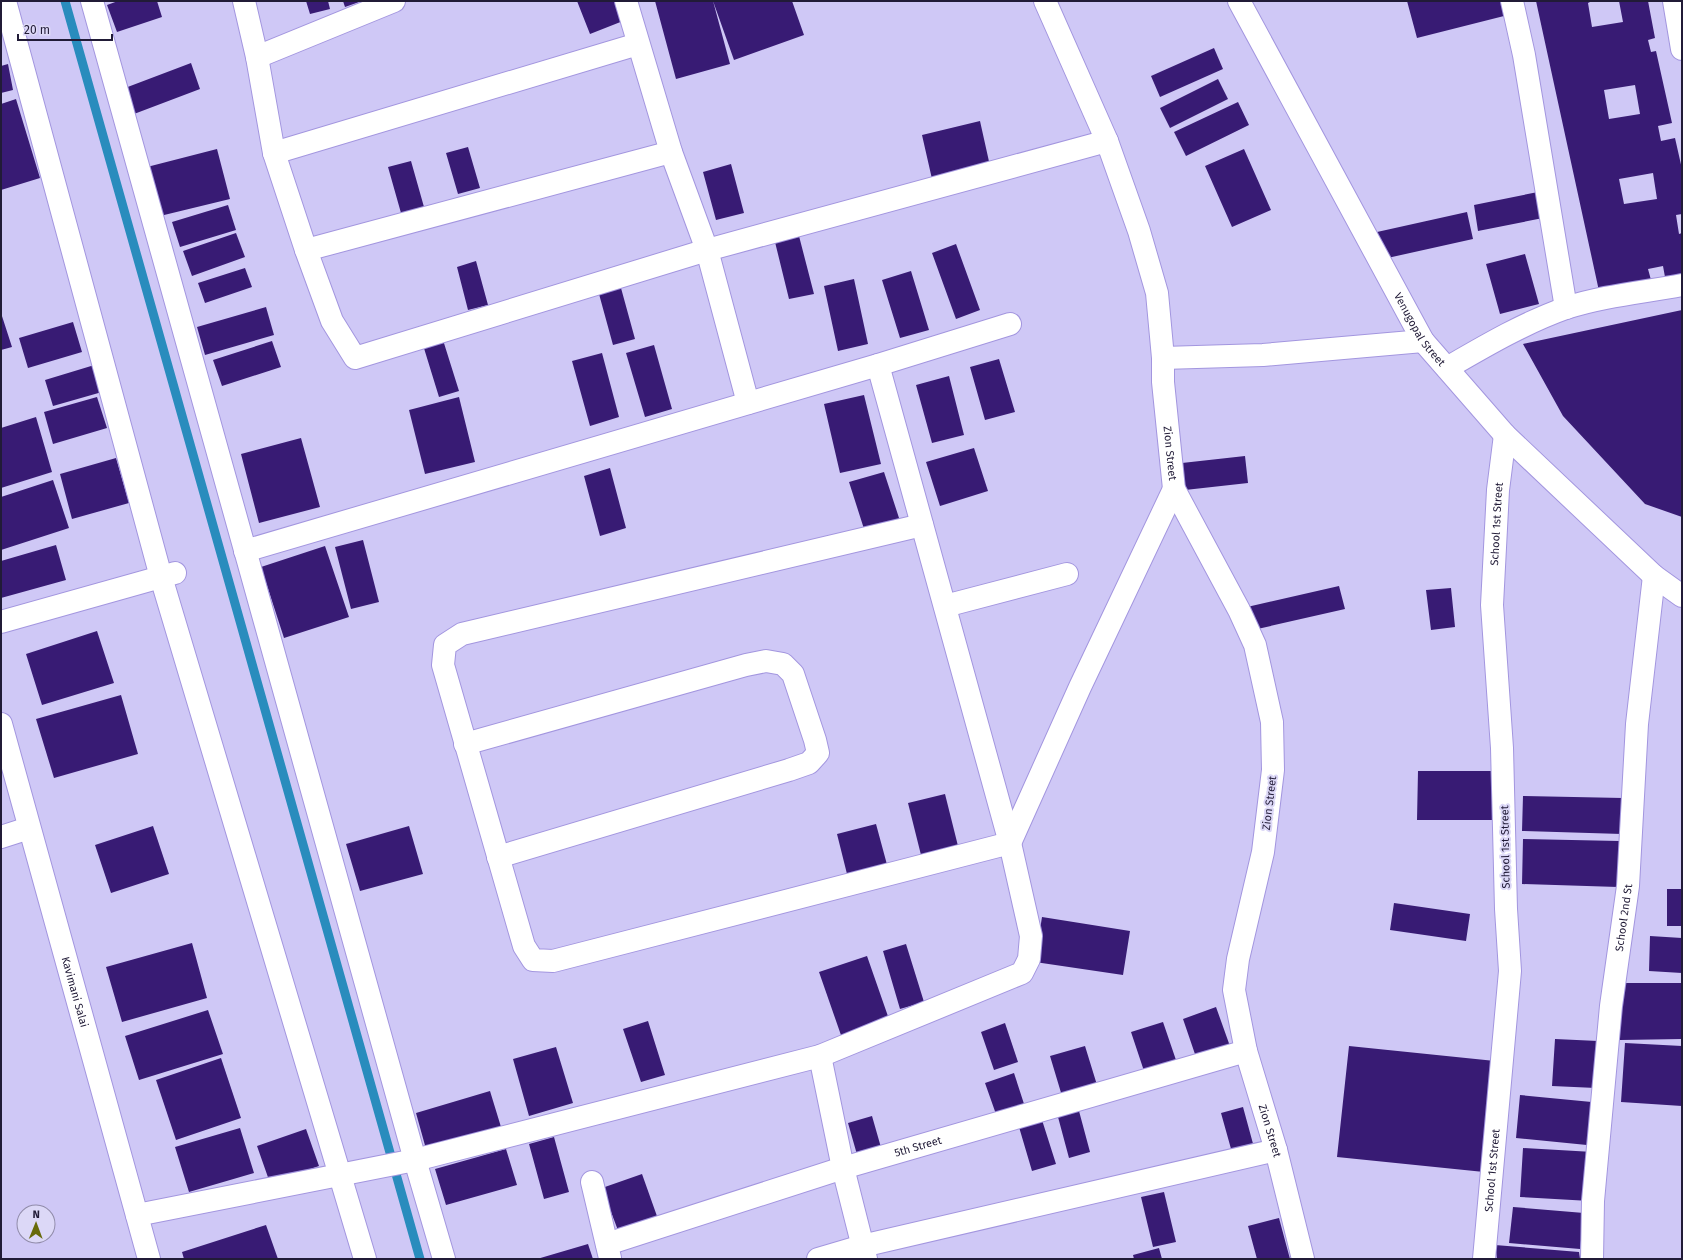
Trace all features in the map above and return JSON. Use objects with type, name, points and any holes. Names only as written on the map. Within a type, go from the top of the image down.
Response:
[{"type":"street","points":[[4,1],[364,1259]]},
{"type":"street","points":[[92,1],[415,1160],[444,1259]]},
{"type":"street","points":[[244,1],[257,56],[274,153],[306,250],[332,321],[355,358],[707,250],[1107,141]]},
{"type":"street","points":[[257,56],[394,1]]},
{"type":"street","points":[[626,1],[671,152],[707,250],[748,403]]},
{"type":"street","name":"Zion Street","points":[[1045,1],[1107,141],[1157,294],[1163,358],[1163,382],[1174,489],[1239,610],[1255,645],[1272,722],[1273,770],[1263,852],[1238,959],[1234,990],[1246,1052],[1276,1150],[1303,1259]]},
{"type":"street","name":"Venugopal Street","points":[[1239,1],[1423,341],[1505,435],[1654,576],[1682,596]]},
{"type":"street","points":[[1512,1],[1524,55],[1566,308]]},
{"type":"street","points":[[1674,1],[1682,49]]},
{"type":"street","points":[[274,153],[638,44]]},
{"type":"street","points":[[306,250],[671,152]]},
{"type":"street","points":[[1447,368],[1507,333],[1566,308],[1603,299],[1682,285]]},
{"type":"street","points":[[245,551],[878,365],[1010,324]]},
{"type":"street","points":[[1163,358],[1263,355],[1423,341]]},
{"type":"street","points":[[136,1214],[415,1160],[820,1056],[1022,973],[1029,959],[1031,936],[1010,843],[878,365]]},
{"type":"street","name":"School 1st Street","points":[[1484,1259],[1510,971],[1506,909],[1502,748],[1492,605],[1498,490],[1505,435]]},
{"type":"street","points":[[1010,843],[1083,680],[1174,489]]},
{"type":"street","points":[[922,525],[462,634],[445,645],[443,665],[524,946],[533,960],[553,961],[1010,843]]},
{"type":"street","points":[[945,606],[1066,574]]},
{"type":"street","points":[[1,622],[168,575]]},
{"type":"street","name":"School 2nd St","points":[[1592,1259],[1593,1201],[1611,1006],[1628,886],[1637,724],[1654,576]]},
{"type":"street","points":[[465,744],[746,664],[766,661],[783,664],[792,674],[815,740],[818,753],[809,763],[498,857]]},
{"type":"street","name":"Kavimani Salai","points":[[1,724],[149,1259]]},
{"type":"street","points":[[1,837],[29,828]]},
{"type":"street","name":"5th Street","points":[[608,1252],[843,1168],[1246,1052]]},
{"type":"street","points":[[820,1056],[843,1168],[864,1252]]},
{"type":"street","points":[[818,1259],[864,1252],[1276,1150]]},
{"type":"street","points":[[592,1182],[608,1252]]},
{"type":"building","points":[[118,1],[157,1],[162,17],[117,32],[107,5]]},
{"type":"building","points":[[306,1],[328,1],[330,9],[310,14]]},
{"type":"building","points":[[343,1],[362,1],[345,7]]},
{"type":"building","points":[[577,1],[615,1],[623,21],[590,34]]},
{"type":"building","points":[[655,1],[713,1],[730,64],[676,79]]},
{"type":"building","points":[[713,1],[792,1],[804,35],[734,60]]},
{"type":"building","points":[[1407,1],[1501,1],[1504,16],[1417,38]]},
{"type":"building","points":[[1536,1],[1592,1],[1588,3],[1592,27],[1623,22],[1619,1],[1648,1],[1655,38],[1648,40],[1651,52],[1656,51],[1672,123],[1658,126],[1661,141],[1675,138],[1682,169],[1682,214],[1676,215],[1679,234],[1682,233],[1682,274],[1665,277],[1663,266],[1648,269],[1651,280],[1599,291]],"holes":[[[1635,85],[1640,114],[1609,119],[1604,90]],[[1653,173],[1657,199],[1624,204],[1619,179]]]},
{"type":"building","points":[[1214,48],[1223,69],[1160,97],[1151,76]]},
{"type":"building","points":[[191,63],[200,89],[134,114],[125,88]]},
{"type":"building","points":[[8,64],[13,90],[1,93],[1,66]]},
{"type":"building","points":[[1218,79],[1228,99],[1170,128],[1160,108]]},
{"type":"building","points":[[16,99],[40,178],[1,190],[1,104]]},
{"type":"building","points":[[1238,102],[1249,125],[1186,156],[1174,132]]},
{"type":"building","points":[[980,121],[990,166],[932,179],[922,135]]},
{"type":"building","points":[[468,147],[480,188],[458,194],[446,153]]},
{"type":"building","points":[[217,149],[230,199],[160,216],[147,167]]},
{"type":"building","points":[[1244,149],[1271,210],[1232,227],[1205,166]]},
{"type":"building","points":[[411,161],[424,207],[401,213],[388,167]]},
{"type":"building","points":[[731,164],[744,213],[716,220],[703,172]]},
{"type":"building","points":[[1543,191],[1548,217],[1478,231],[1474,205]]},
{"type":"building","points":[[228,205],[236,230],[180,247],[172,222]]},
{"type":"building","points":[[1467,212],[1473,239],[1383,259],[1377,232]]},
{"type":"building","points":[[236,233],[245,257],[192,276],[183,251]]},
{"type":"building","points":[[799,236],[814,294],[789,299],[775,242]]},
{"type":"building","points":[[956,244],[980,310],[956,319],[932,253]]},
{"type":"building","points":[[1525,254],[1539,304],[1500,314],[1486,264]]},
{"type":"building","points":[[476,261],[488,305],[468,310],[457,267]]},
{"type":"building","points":[[245,268],[252,287],[205,303],[198,283]]},
{"type":"building","points":[[911,271],[929,330],[900,338],[882,280]]},
{"type":"building","points":[[854,279],[868,344],[838,351],[824,286]]},
{"type":"building","points":[[621,288],[635,339],[613,345],[599,294]]},
{"type":"building","points":[[266,307],[274,335],[205,355],[197,327]]},
{"type":"building","points":[[1682,310],[1682,517],[1645,504],[1563,416],[1523,344]]},
{"type":"building","points":[[1,313],[12,347],[1,350]]},
{"type":"building","points":[[73,322],[82,352],[28,368],[19,338]]},
{"type":"building","points":[[443,340],[459,391],[439,397],[423,345]]},
{"type":"building","points":[[272,341],[281,367],[222,386],[213,360]]},
{"type":"building","points":[[654,345],[672,409],[645,417],[626,353]]},
{"type":"building","points":[[602,353],[619,417],[590,426],[572,361]]},
{"type":"building","points":[[999,359],[1015,412],[985,420],[970,367]]},
{"type":"building","points":[[101,363],[109,390],[53,406],[45,380]]},
{"type":"building","points":[[949,376],[964,435],[932,443],[916,385]]},
{"type":"building","points":[[864,395],[881,464],[840,473],[824,404]]},
{"type":"building","points":[[97,397],[107,428],[53,444],[44,412]]},
{"type":"building","points":[[459,397],[475,462],[425,474],[409,410]]},
{"type":"building","points":[[36,417],[52,472],[1,488],[1,428]]},
{"type":"building","points":[[301,438],[320,507],[259,523],[241,454]]},
{"type":"building","points":[[974,448],[988,491],[940,506],[926,462]]},
{"type":"building","points":[[1245,456],[1248,483],[1185,490],[1182,463]]},
{"type":"building","points":[[116,458],[129,503],[72,519],[60,474]]},
{"type":"building","points":[[610,468],[626,528],[600,536],[584,476]]},
{"type":"building","points":[[884,472],[900,521],[865,532],[849,482]]},
{"type":"building","points":[[53,480],[69,528],[1,550],[1,497]]},
{"type":"building","points":[[363,540],[379,602],[351,609],[335,547]]},
{"type":"building","points":[[56,545],[66,580],[1,598],[1,561]]},
{"type":"building","points":[[325,546],[349,617],[284,638],[261,567]]},
{"type":"building","points":[[1339,586],[1345,609],[1253,630],[1247,607]]},
{"type":"building","points":[[1451,588],[1455,627],[1431,630],[1426,590]]},
{"type":"building","points":[[97,631],[114,683],[42,705],[26,654]]},
{"type":"building","points":[[121,695],[138,754],[54,778],[36,719]]},
{"type":"building","points":[[1418,771],[1495,771],[1494,820],[1417,820]]},
{"type":"building","points":[[945,794],[959,850],[922,859],[908,803]]},
{"type":"building","points":[[1523,796],[1623,798],[1622,834],[1522,831]]},
{"type":"building","points":[[876,824],[889,872],[849,882],[837,834]]},
{"type":"building","points":[[153,826],[169,874],[111,893],[95,845]]},
{"type":"building","points":[[409,826],[423,874],[360,891],[346,844]]},
{"type":"building","points":[[1523,839],[1619,841],[1618,887],[1522,884]]},
{"type":"building","points":[[1667,889],[1682,889],[1682,926],[1667,926]]},
{"type":"building","points":[[1394,903],[1470,914],[1466,941],[1390,930]]},
{"type":"building","points":[[1042,917],[1130,931],[1123,975],[1035,962]]},
{"type":"building","points":[[1650,936],[1682,938],[1682,973],[1649,971]]},
{"type":"building","points":[[192,943],[207,998],[122,1022],[106,967]]},
{"type":"building","points":[[906,944],[924,1002],[900,1009],[883,951]]},
{"type":"building","points":[[867,956],[890,1022],[842,1038],[819,972]]},
{"type":"building","points":[[1620,983],[1682,983],[1682,1039],[1620,1040]]},
{"type":"building","points":[[1216,1007],[1231,1049],[1197,1060],[1183,1019]]},
{"type":"building","points":[[208,1010],[223,1054],[139,1080],[125,1036]]},
{"type":"building","points":[[648,1021],[665,1075],[641,1082],[623,1029]]},
{"type":"building","points":[[1163,1022],[1177,1063],[1145,1074],[1131,1032]]},
{"type":"building","points":[[1005,1023],[1018,1062],[994,1070],[981,1032]]},
{"type":"building","points":[[1555,1039],[1598,1041],[1596,1088],[1552,1086]]},
{"type":"building","points":[[1625,1043],[1682,1046],[1682,1106],[1621,1102]]},
{"type":"building","points":[[1085,1046],[1097,1085],[1062,1096],[1050,1056]]},
{"type":"building","points":[[1349,1046],[1495,1061],[1484,1172],[1337,1157]]},
{"type":"building","points":[[556,1047],[573,1103],[529,1116],[513,1059]]},
{"type":"building","points":[[221,1058],[241,1118],[176,1140],[156,1080]]},
{"type":"building","points":[[1014,1073],[1025,1107],[997,1117],[985,1083]]},
{"type":"building","points":[[490,1091],[501,1127],[426,1149],[416,1113]]},
{"type":"building","points":[[1520,1095],[1602,1103],[1597,1146],[1516,1138]]},
{"type":"building","points":[[1243,1107],[1255,1151],[1233,1156],[1221,1113]]},
{"type":"building","points":[[1079,1111],[1090,1152],[1069,1158],[1058,1117]]},
{"type":"building","points":[[872,1116],[882,1151],[858,1158],[848,1123]]},
{"type":"building","points":[[1042,1120],[1056,1164],[1032,1171],[1019,1127]]},
{"type":"building","points":[[240,1128],[254,1173],[189,1192],[175,1147]]},
{"type":"building","points":[[306,1129],[319,1166],[270,1183],[257,1146]]},
{"type":"building","points":[[554,1137],[569,1192],[544,1199],[529,1144]]},
{"type":"building","points":[[1523,1148],[1593,1152],[1590,1201],[1520,1197]]},
{"type":"building","points":[[506,1149],[517,1185],[446,1205],[435,1169]]},
{"type":"building","points":[[642,1174],[658,1219],[619,1233],[602,1188]]},
{"type":"building","points":[[1164,1192],[1176,1242],[1153,1247],[1141,1197]]},
{"type":"building","points":[[1513,1207],[1584,1213],[1580,1249],[1509,1243]]},
{"type":"building","points":[[1279,1218],[1290,1259],[1257,1259],[1248,1226]]},
{"type":"building","points":[[266,1225],[278,1259],[184,1259],[182,1252]]},
{"type":"building","points":[[588,1244],[593,1259],[537,1259]]},
{"type":"building","points":[[1495,1245],[1579,1252],[1580,1259],[1497,1259]]},
{"type":"building","points":[[1159,1248],[1162,1259],[1134,1259],[1133,1255]]},
{"type":"waterway","points":[[65,1],[420,1259]]}]
